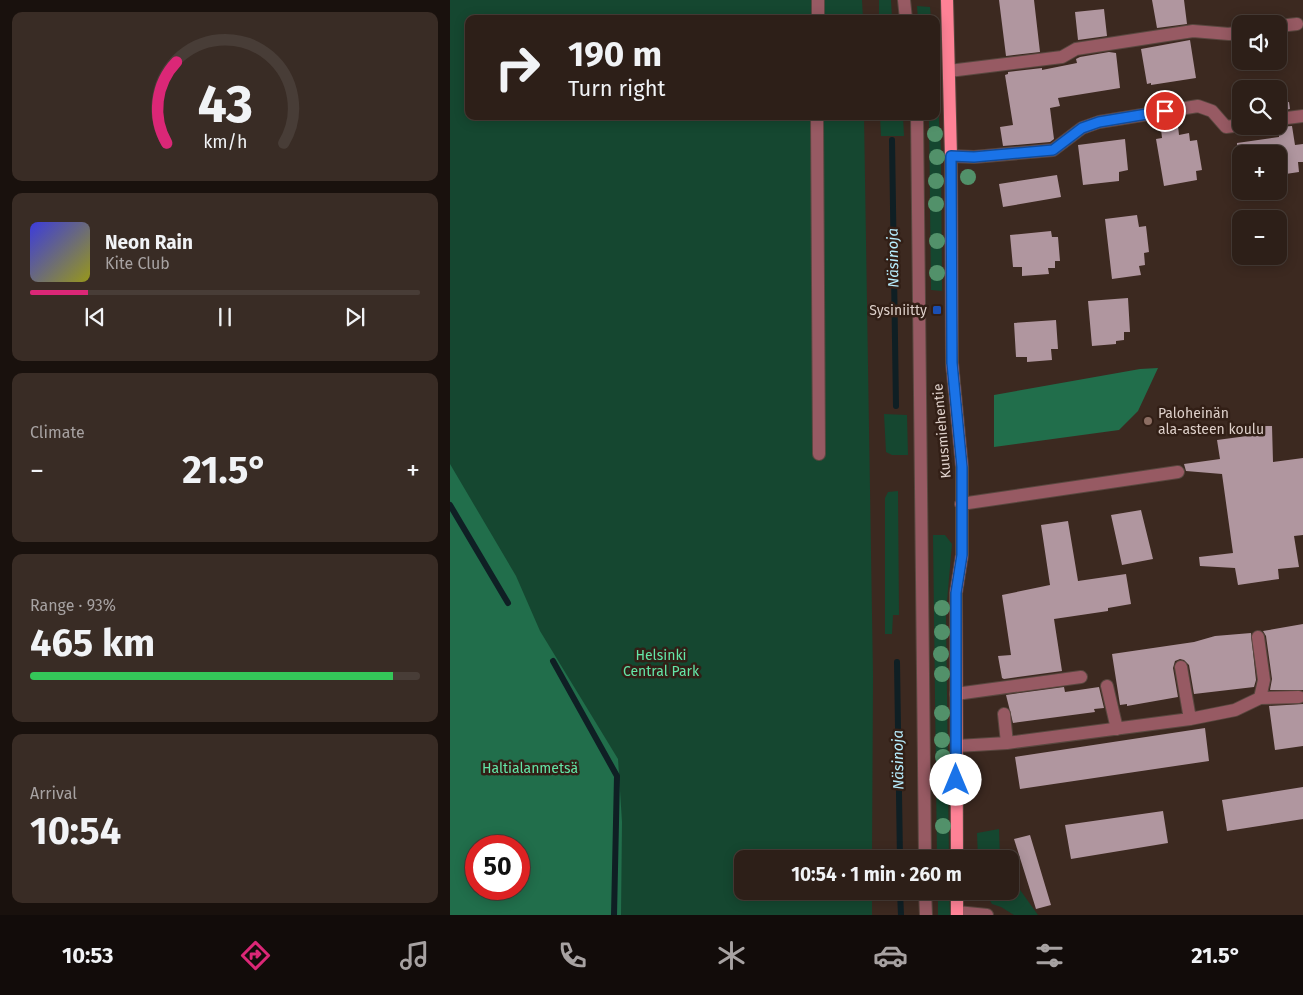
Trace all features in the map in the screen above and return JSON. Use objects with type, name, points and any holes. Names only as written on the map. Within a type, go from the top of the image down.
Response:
[{"type":"main road","name":"Kuusmiehentie","points":[[947,0],[951,156],[952,363],[962,467],[962,555],[956,593],[957,850]]},
{"type":"main road","points":[[957,900],[957,913]]},
{"type":"street","points":[[818,0],[818,15]]},
{"type":"street","points":[[904,0],[906,15]]},
{"type":"street","points":[[1287,25],[1297,24]]},
{"type":"street","points":[[949,70],[1062,56],[1076,49],[1193,30],[1232,34]]},
{"type":"street","points":[[951,156],[974,157],[1053,150],[1082,128],[1099,122],[1198,106],[1212,111],[1226,127],[1232,126]]},
{"type":"street","points":[[1287,119],[1303,116]]},
{"type":"street","points":[[817,120],[819,454]]},
{"type":"street","name":"Kuusmiehentie","points":[[917,120],[925,850]]},
{"type":"street","points":[[961,504],[1178,472]]},
{"type":"street","points":[[1258,638],[1264,680],[1260,698]]},
{"type":"street","points":[[1181,667],[1190,719]]},
{"type":"street","points":[[956,694],[1081,677]]},
{"type":"street","points":[[1107,686],[1117,729]]},
{"type":"street","points":[[956,746],[1007,742],[1190,719],[1234,710],[1260,698],[1299,697]]},
{"type":"street","points":[[1004,714],[1007,742]]},
{"type":"street","points":[[925,900],[926,915]]},
{"type":"street","points":[[957,913],[987,915]]},
{"type":"green space","name":"Helsinki Central Park","points":[[450,0],[862,0],[863,15],[465,15],[465,120],[864,120],[873,676],[872,850],[734,850],[734,900],[872,900],[872,915],[450,915]]},
{"type":"green space","points":[[879,0],[891,0],[892,15],[879,15]]},
{"type":"green space","points":[[917,6],[930,7],[931,15],[918,15]]},
{"type":"green space","points":[[880,120],[903,120],[904,136],[881,136]]},
{"type":"green space","points":[[929,120],[939,120],[941,150],[942,291],[931,290]]},
{"type":"green space","points":[[1158,368],[1138,411],[1119,430],[994,447],[994,395],[1140,369]]},
{"type":"green space","points":[[884,414],[907,415],[908,455],[892,455],[886,452]]},
{"type":"green space","name":"Haltialanmetsä","points":[[450,464],[516,576],[540,631],[618,759],[622,822],[621,915],[450,915]]},
{"type":"green space","points":[[898,491],[899,615],[893,615],[892,634],[885,634],[885,498],[888,492]]},
{"type":"green space","points":[[933,535],[945,535],[952,544],[946,613],[949,850],[937,850]]},
{"type":"green space","points":[[999,829],[1000,850],[978,850],[977,833]]},
{"type":"green space","points":[[1019,889],[1038,915],[1014,915],[992,904],[990,900],[1019,900]]},
{"type":"green space","points":[[938,900],[949,900],[950,915],[938,915]]},
{"type":"building","points":[[999,0],[1034,0],[1040,52],[1006,56]]},
{"type":"building","points":[[1152,0],[1184,0],[1187,24],[1157,28]]},
{"type":"building","points":[[1104,9],[1107,36],[1078,40],[1075,12]]},
{"type":"building","points":[[1190,40],[1196,78],[1147,84],[1141,49]]},
{"type":"building","points":[[1109,52],[1116,53],[1120,88],[1058,98],[1060,106],[1050,108],[1054,139],[1050,142],[1003,146],[1000,127],[1013,125],[1005,75],[1008,72],[1042,68],[1042,70],[1077,63],[1076,59],[1080,57]]},
{"type":"building","points":[[1287,102],[1289,102],[1290,109],[1287,110]]},
{"type":"building","points":[[1178,126],[1179,135],[1189,133],[1190,141],[1197,140],[1202,170],[1196,171],[1197,180],[1164,186],[1156,139],[1162,138],[1161,129]]},
{"type":"building","points":[[1287,126],[1292,126],[1295,145],[1303,144],[1303,162],[1298,162],[1299,172],[1287,174],[1287,145],[1237,145],[1237,143],[1287,135]]},
{"type":"building","points":[[1125,139],[1128,170],[1119,172],[1119,181],[1083,185],[1078,145]]},
{"type":"building","points":[[1057,175],[1061,197],[1003,207],[999,184]]},
{"type":"building","points":[[1137,215],[1139,227],[1146,226],[1149,252],[1144,253],[1145,265],[1139,266],[1141,275],[1112,279],[1105,219]]},
{"type":"building","points":[[1051,231],[1052,237],[1058,237],[1060,261],[1055,261],[1055,268],[1048,268],[1049,274],[1022,276],[1022,267],[1013,267],[1010,235]]},
{"type":"building","points":[[1128,298],[1130,332],[1124,332],[1124,340],[1116,341],[1116,344],[1092,346],[1088,301]]},
{"type":"building","points":[[1056,320],[1058,349],[1051,349],[1052,360],[1027,362],[1027,357],[1016,357],[1014,323]]},
{"type":"building","points":[[1245,426],[1272,426],[1273,462],[1303,458],[1303,535],[1294,536],[1299,567],[1278,569],[1279,579],[1238,585],[1235,568],[1200,566],[1199,557],[1233,553],[1222,474],[1186,471],[1184,464],[1220,459],[1217,440],[1247,436]]},
{"type":"building","points":[[1141,510],[1153,559],[1122,565],[1111,515]]},
{"type":"building","points":[[1068,521],[1078,581],[1126,574],[1131,604],[1108,608],[1108,611],[1054,619],[1062,671],[1004,679],[1002,678],[998,656],[1011,655],[1002,595],[1050,585],[1041,525]]},
{"type":"building","points":[[1303,624],[1303,690],[1270,690],[1272,679],[1266,636],[1263,631]]},
{"type":"building","points":[[1251,633],[1256,680],[1254,687],[1194,694],[1189,665],[1180,659],[1175,661],[1173,668],[1178,697],[1127,706],[1127,704],[1120,705],[1112,654],[1194,642],[1215,636]]},
{"type":"building","points":[[1064,687],[1065,692],[1099,687],[1104,708],[1094,709],[1095,712],[1013,723],[1006,695]]},
{"type":"building","points":[[1303,704],[1303,746],[1275,750],[1269,706]]},
{"type":"building","points":[[1205,728],[1209,761],[1020,789],[1015,757]]},
{"type":"building","points":[[1303,787],[1303,819],[1227,831],[1222,800]]},
{"type":"building","points":[[1163,811],[1168,843],[1071,859],[1065,825]]},
{"type":"building","points":[[1030,835],[1051,905],[1036,909],[1014,839]]},
{"type":"waterway","name":"Näsinoja","points":[[892,140],[896,406]]},
{"type":"waterway","points":[[450,505],[508,603]]},
{"type":"waterway","points":[[553,661],[617,776],[614,915]]},
{"type":"waterway","name":"Näsinoja","points":[[897,662],[900,850]]},
{"type":"waterway","name":"Näsinoja","points":[[900,900],[901,915]]},
{"type":"place","name":"Sysiniitty","points":[[937,310]]},
{"type":"place","name":"Paloheinän ala-asteen koulu","points":[[1148,421]]},
{"type":"route","points":[[956,780],[956,593],[962,555],[962,467],[952,363],[951,156],[974,157],[1053,150],[1082,128],[1099,122],[1165,111]]}]
